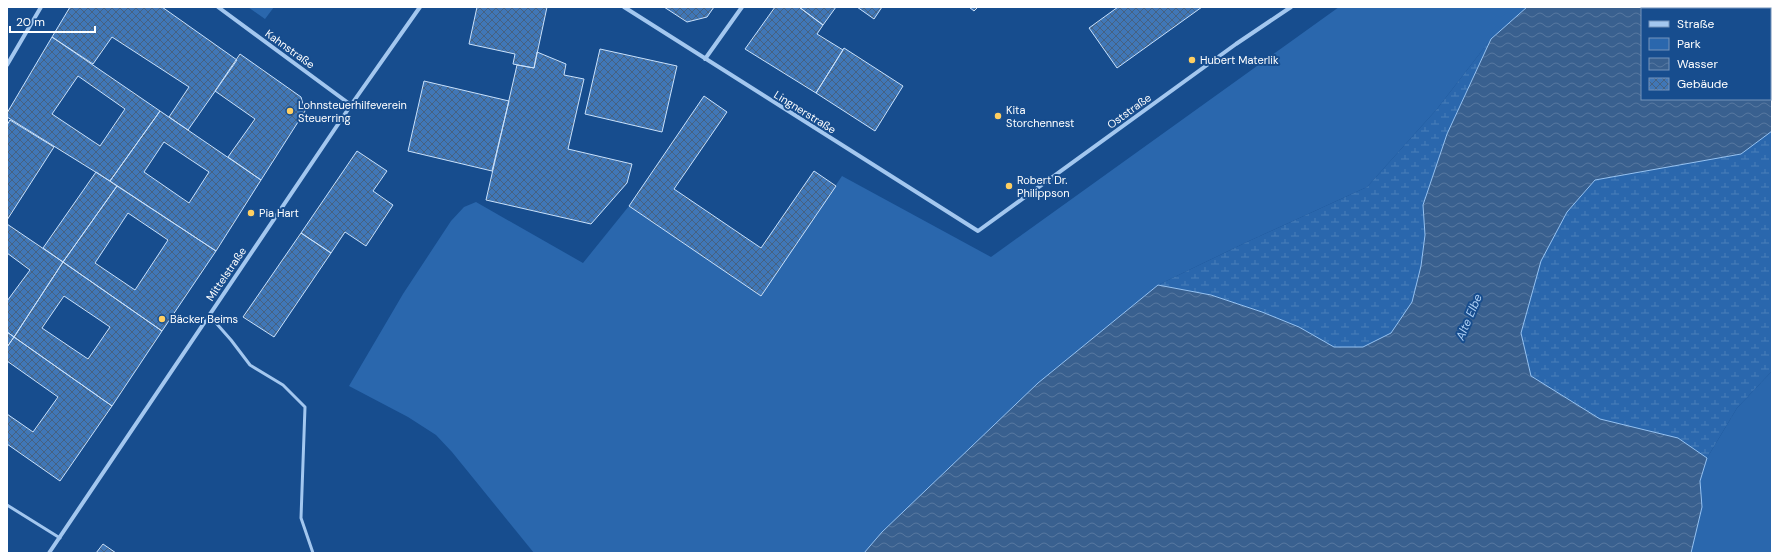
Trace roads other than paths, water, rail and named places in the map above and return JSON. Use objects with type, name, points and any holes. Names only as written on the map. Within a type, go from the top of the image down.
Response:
[{"type":"street","points":[[7,65],[41,7]]},
{"type":"street","name":"Kahnstraße","points":[[218,7],[351,105]]},
{"type":"street","name":"Mittelstraße","points":[[49,553],[351,105],[420,7]]},
{"type":"street","name":"Lingnerstraße","points":[[624,7],[978,231]]},
{"type":"street","points":[[705,59],[742,7]]},
{"type":"street","name":"Oststraße","points":[[978,231],[1236,44],[1291,7]]},
{"type":"lane","points":[[209,315],[250,365],[282,385],[305,406],[301,518],[312,553]]},
{"type":"lane","points":[[7,505],[60,538]]},
{"type":"water","name":"Alte Elbe","points":[[1527,7],[1772,7],[1772,131],[1741,154],[1595,180],[1567,212],[1541,261],[1521,333],[1531,376],[1600,419],[1678,438],[1707,458],[1700,481],[1702,507],[1691,553],[864,553],[882,532],[1038,383],[1158,285],[1211,295],[1262,312],[1299,327],[1334,347],[1363,347],[1391,333],[1412,302],[1421,266],[1425,235],[1423,205],[1447,134],[1491,39]]},
{"type":"place","name":"Hubert Materlik","points":[[1192,60]]},
{"type":"place","name":"Lohnsteuerhilfeverein Steuerring","points":[[290,111]]},
{"type":"place","name":"Kita Storchennest","points":[[998,116]]},
{"type":"place","name":"Robert Dr. Philippson","points":[[1009,186]]},
{"type":"place","name":"Pia Hart","points":[[251,213]]},
{"type":"place","name":"Bäcker Beims","points":[[162,319]]}]
